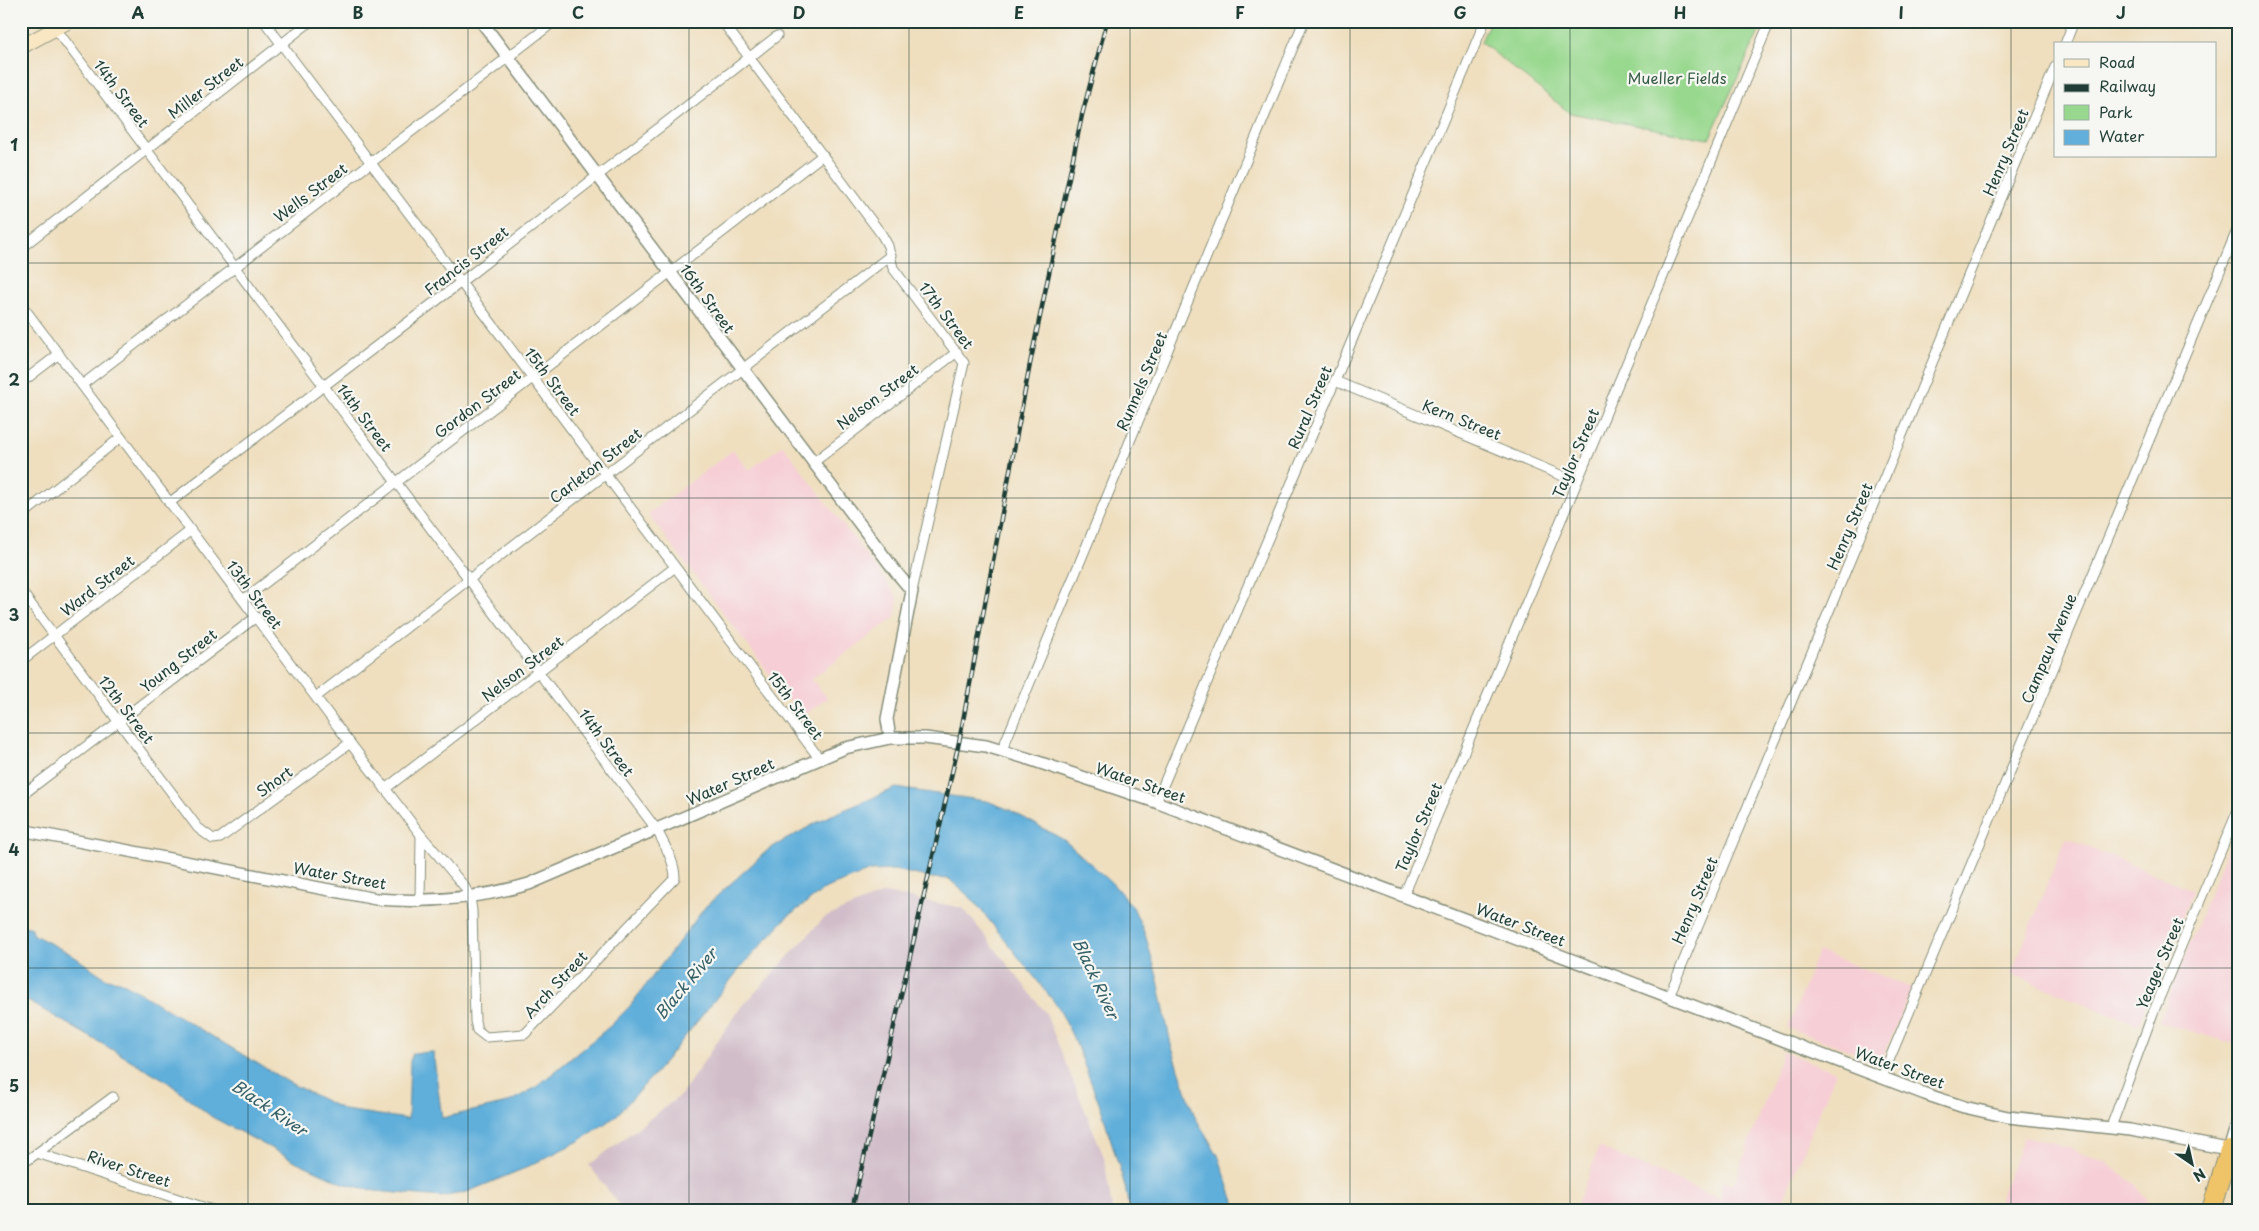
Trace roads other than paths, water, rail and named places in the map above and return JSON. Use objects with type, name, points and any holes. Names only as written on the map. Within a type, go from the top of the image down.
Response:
[{"type":"highway","points":[[2211,1210],[2233,1150]]},
{"type":"main road","points":[[21,47],[53,25],[69,21]]},
{"type":"street","name":"15th Street","points":[[264,21],[674,568],[819,758]]},
{"type":"street","name":"Miller Street","points":[[21,248],[311,21]]},
{"type":"street","name":"16th Street","points":[[481,21],[742,369],[912,591]]},
{"type":"street","name":"Wells Street","points":[[82,385],[555,21]]},
{"type":"street","name":"17th Street","points":[[722,21],[882,235],[891,255],[893,268],[957,352],[964,364],[912,591],[887,719],[890,738]]},
{"type":"street","name":"Runnels Street","points":[[1002,750],[1304,21]]},
{"type":"street","name":"Rural Street","points":[[1156,802],[1335,381],[1485,21]]},
{"type":"street","name":"Taylor Street","points":[[1404,895],[1770,21]]},
{"type":"street","points":[[2066,42],[2074,21]]},
{"type":"street","name":"14th Street","points":[[53,25],[657,830]]},
{"type":"street","name":"Francis Street","points":[[169,503],[325,386],[777,36]]},
{"type":"street","name":"Henry Street","points":[[1669,996],[2054,68]]},
{"type":"street","name":"Gordon Street","points":[[243,600],[823,155]]},
{"type":"street","name":"Campau Avenue","points":[[1882,1077],[2238,228]]},
{"type":"street","name":"Carleton Street","points":[[316,697],[891,255]]},
{"type":"street","name":"13th Street","points":[[21,304],[350,743],[421,836],[464,886],[470,897]]},
{"type":"street","name":"Nelson Street","points":[[814,462],[957,352]]},
{"type":"street","points":[[21,383],[59,354]]},
{"type":"street","name":"Kern Street","points":[[1335,381],[1578,482]]},
{"type":"street","points":[[21,516],[120,438]]},
{"type":"street","name":"Ward Street","points":[[21,661],[190,531]]},
{"type":"street","name":"Nelson Street","points":[[385,789],[674,568]]},
{"type":"street","name":"12th Street","points":[[21,591],[198,828],[213,839]]},
{"type":"street","name":"Young Street","points":[[21,796],[256,617]]},
{"type":"street","name":"Water Street","points":[[21,830],[376,899],[420,902],[470,897],[529,884],[845,748],[890,738],[925,738],[1002,750],[1156,802],[1964,1107],[2001,1115],[2066,1124],[2111,1127],[2163,1135],[2233,1150]]},
{"type":"street","name":"Short","points":[[213,839],[220,838],[350,743]]},
{"type":"street","name":"Yeager Street","points":[[2111,1127],[2153,1013],[2238,810]]},
{"type":"street","name":"Arch Street","points":[[470,897],[476,1026],[481,1035],[486,1037],[521,1036],[536,1024],[675,878],[675,870],[657,830]]},
{"type":"street","points":[[420,902],[421,836]]},
{"type":"street","points":[[21,1165],[113,1097]]},
{"type":"street","points":[[2233,1150],[2238,1121]]},
{"type":"street","name":"River Street","points":[[37,1153],[211,1210]]},
{"type":"street","points":[[21,1205],[25,1210]]},
{"type":"water","name":"Black River","points":[[896,788],[987,801],[1010,810],[1064,840],[1112,883],[1133,907],[1145,934],[1158,980],[1171,1045],[1195,1117],[1218,1155],[1237,1210],[1129,1210],[1125,1186],[1102,1111],[1077,1046],[1059,1008],[973,900],[949,879],[932,878],[894,870],[870,871],[826,888],[786,918],[742,966],[658,1070],[615,1117],[579,1141],[523,1169],[467,1192],[441,1197],[375,1191],[343,1183],[297,1162],[212,1117],[165,1080],[21,997],[21,925],[32,928],[32,934],[69,953],[107,979],[120,981],[290,1083],[344,1110],[408,1119],[410,1061],[413,1053],[433,1052],[442,1118],[507,1103],[535,1088],[609,1027],[630,1006],[706,906],[769,849],[825,818]]},
{"type":"railway","points":[[852,1210],[959,742],[1030,364],[1082,115],[1107,21]]},
{"type":"park label","name":"Mueller Fields","points":[[1677,77]]}]
